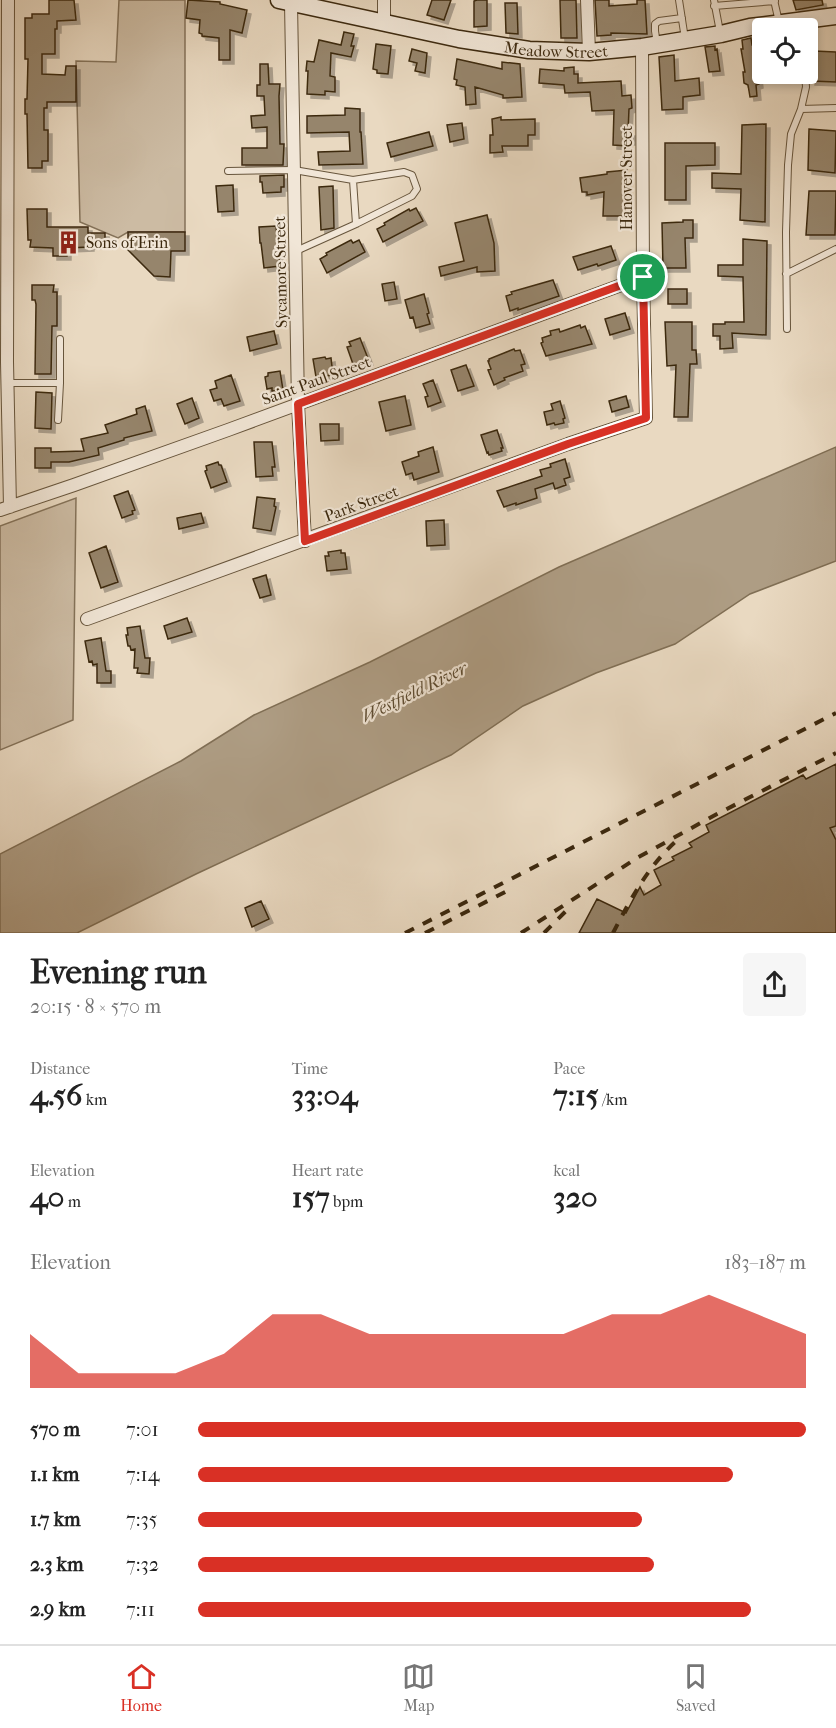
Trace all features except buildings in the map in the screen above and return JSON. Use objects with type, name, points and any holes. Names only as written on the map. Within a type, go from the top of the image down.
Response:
[{"type":"street","points":[[5,508],[8,383],[8,0]]},
{"type":"street","points":[[384,0],[384,24]]},
{"type":"street","points":[[587,0],[589,52]]},
{"type":"street","name":"Meadow Street","points":[[285,2],[459,39],[529,50],[589,52],[685,40],[752,27]]},
{"type":"street","name":"Sycamore Street","points":[[285,2],[294,170],[298,404],[305,541]]},
{"type":"street","name":"Meadow Street","points":[[818,20],[836,16]]},
{"type":"street","name":"Hanover Street","points":[[646,418],[643,277],[649,45]]},
{"type":"street","name":"Saint Paul Street","points":[[5,508],[298,404],[643,277]]},
{"type":"street","name":"Park Street","points":[[87,619],[568,444],[646,418]]},
{"type":"lane","points":[[680,0],[685,40]]},
{"type":"lane","points":[[721,34],[714,3],[774,1],[779,18]]},
{"type":"lane","points":[[649,45],[659,21],[682,18]]},
{"type":"lane","points":[[787,329],[788,165],[791,134],[801,109],[806,84]]},
{"type":"lane","points":[[801,109],[836,108]]},
{"type":"lane","points":[[228,171],[294,170],[353,180],[404,172],[412,175],[417,189],[412,196],[296,251]]},
{"type":"lane","points":[[353,180],[356,224]]},
{"type":"lane","points":[[786,274],[836,249]]},
{"type":"lane","points":[[58,420],[60,339]]},
{"type":"lane","points":[[8,383],[60,383]]},
{"type":"shaded area","points":[[119,0],[185,0],[185,232],[128,232],[118,238],[80,222],[76,61],[116,62]]},
{"type":"shaded area","points":[[76,498],[73,720],[0,750],[0,526]]},
{"type":"water","name":"Westfield River","points":[[836,447],[836,561],[750,594],[675,644],[596,673],[523,706],[451,755],[196,874],[77,933],[0,933],[0,854],[181,761],[254,715],[370,662],[559,567]]},
{"type":"railway","points":[[405,933],[836,713]]},
{"type":"railway","points":[[521,933],[637,858],[836,753]]},
{"type":"railway","points":[[613,933],[648,874],[675,842]]},
{"type":"railway","points":[[425,933],[511,889]]},
{"type":"railway","points":[[544,933],[567,910]]},
{"type":"place","name":"Sons of Erin","points":[[68,242]]},
{"type":"route","points":[[643,277],[646,418],[568,444],[305,541],[298,404],[643,277]]}]
